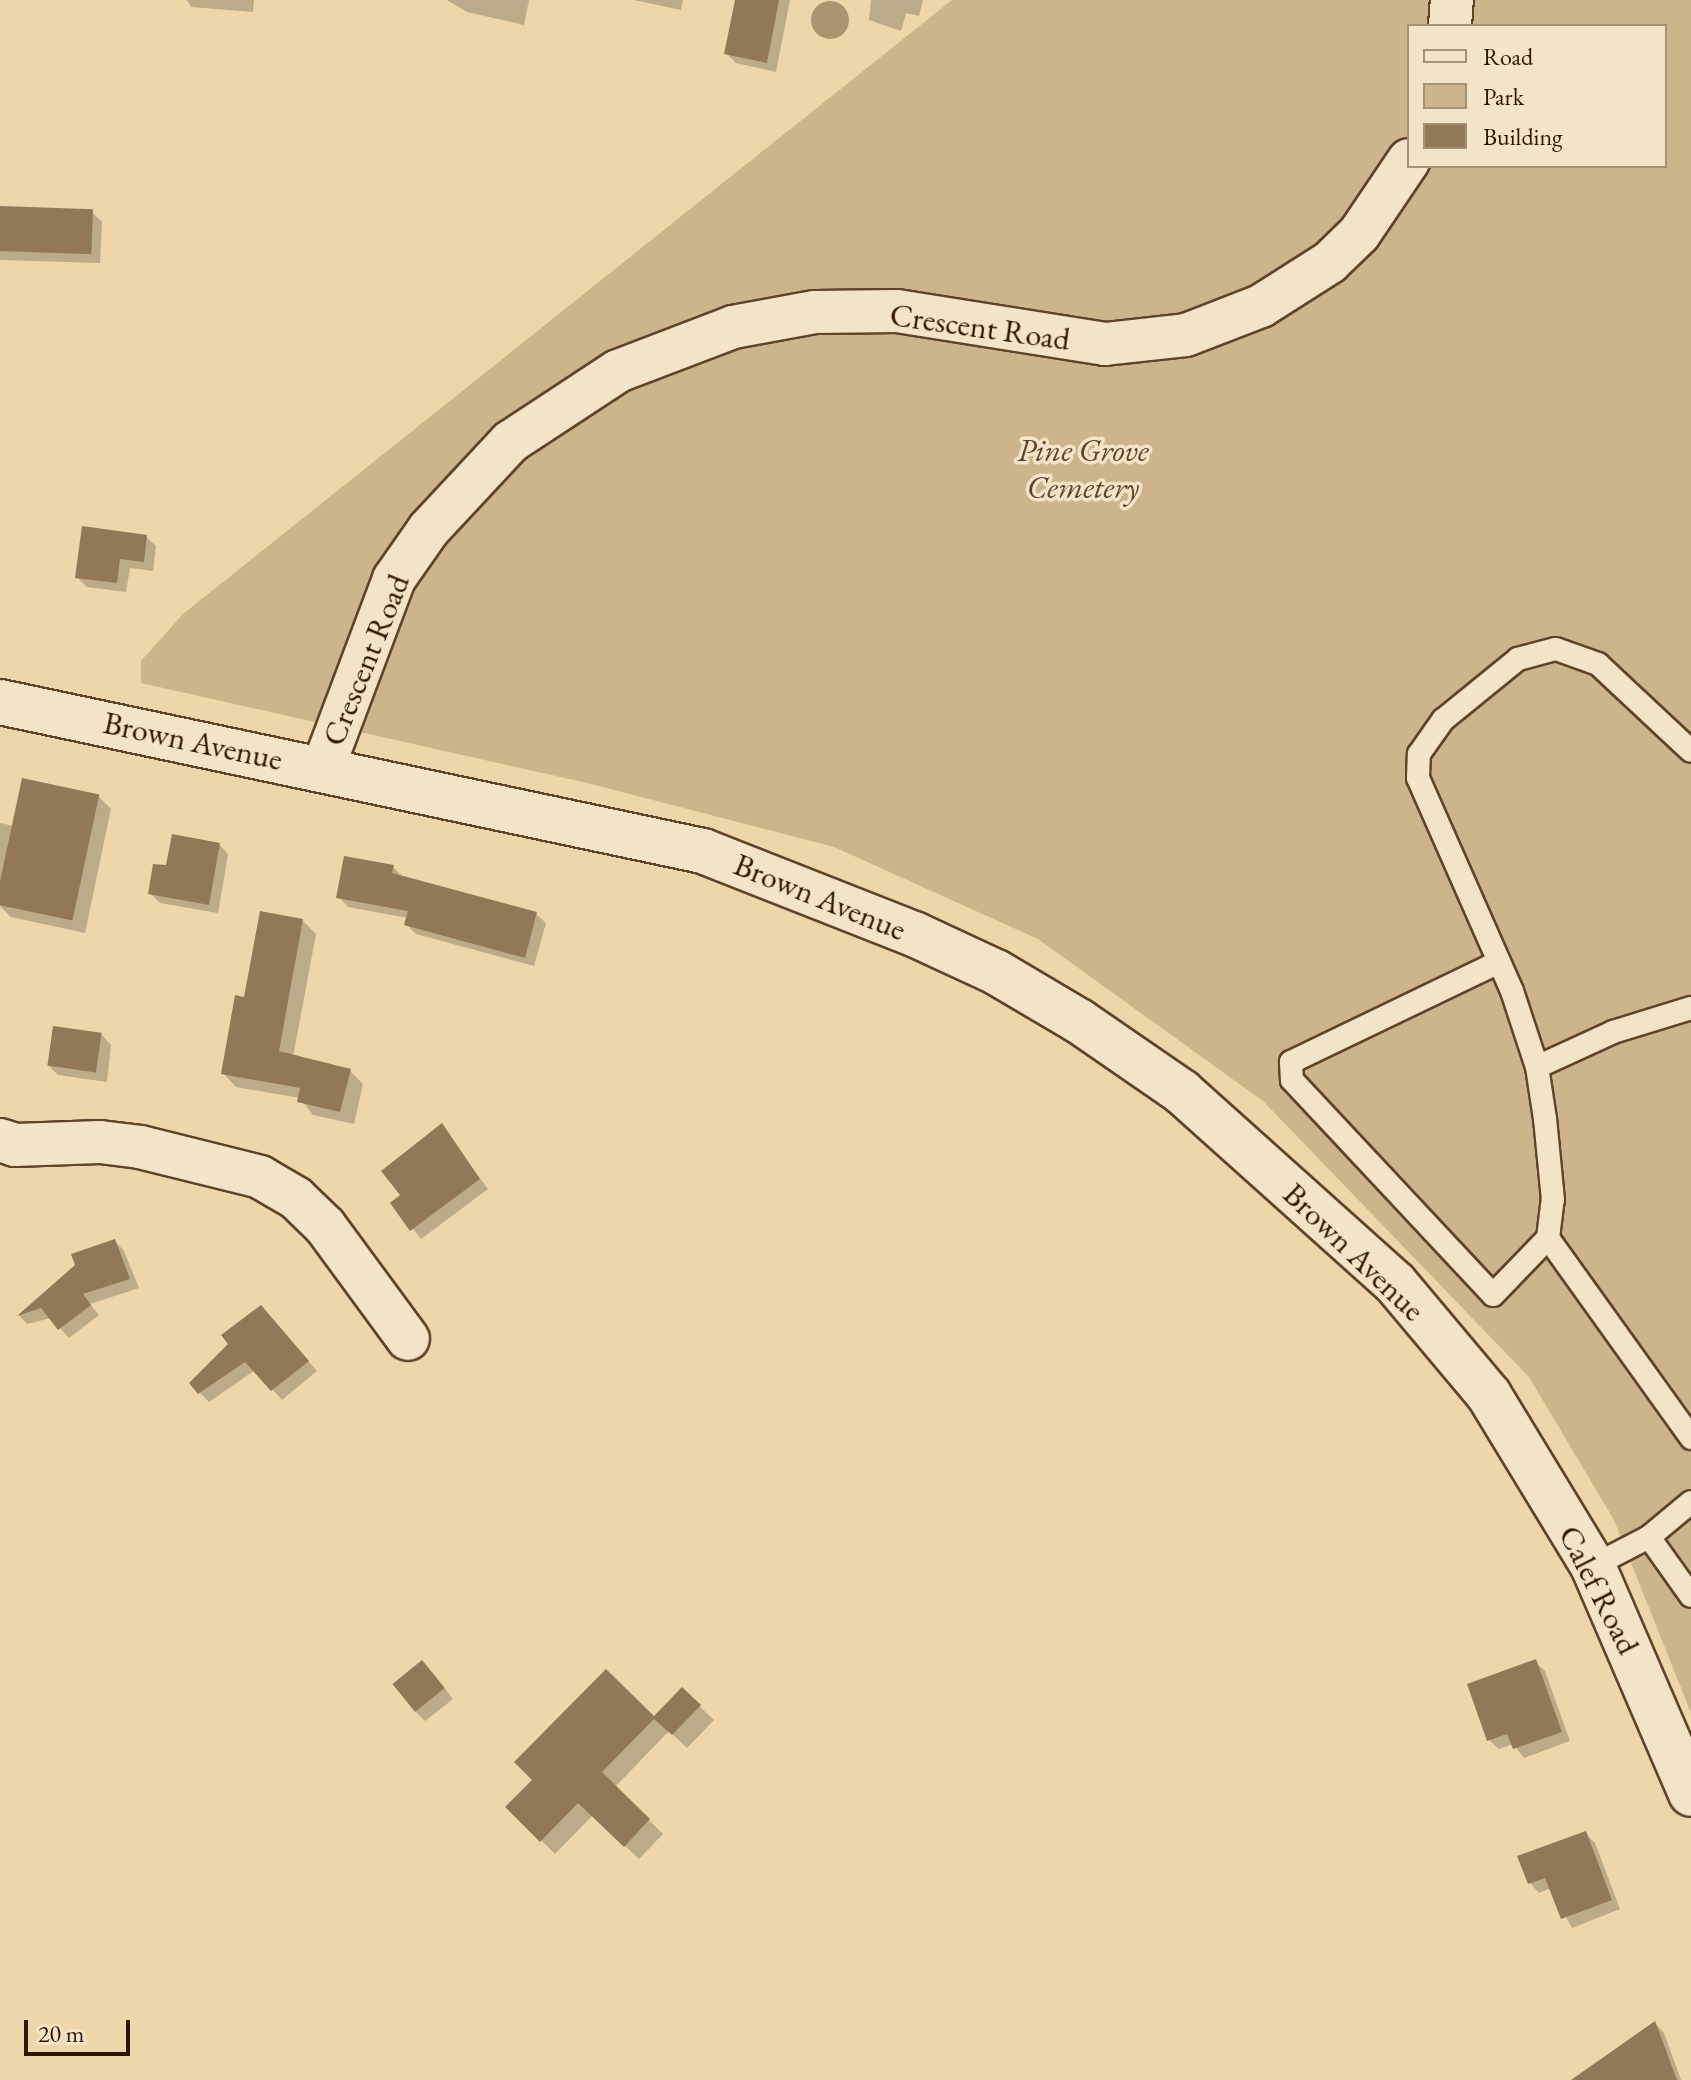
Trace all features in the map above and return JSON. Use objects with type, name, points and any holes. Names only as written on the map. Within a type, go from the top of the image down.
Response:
[{"type":"main road","name":"Brown Avenue","points":[[0,702],[323,768],[703,851],[812,890],[996,972],[1182,1092],[1395,1283],[1489,1395]]},
{"type":"main road","name":"Calef Road","points":[[1489,1395],[1593,1566],[1691,1794]]},
{"type":"street","points":[[1450,24],[1452,0]]},
{"type":"street","name":"Crescent Road","points":[[323,768],[394,579],[429,529],[510,442],[618,371],[733,327],[815,312],[897,311],[1105,344],[1186,335],[1261,306],[1330,262],[1359,234],[1407,163]]},
{"type":"street","points":[[5,1150],[100,1142],[221,1164],[260,1177],[296,1198],[325,1226],[408,1339]]},
{"type":"lane","points":[[1499,962],[1291,1062],[1292,1080],[1493,1295],[1548,1238],[1553,1200],[1537,1067],[1499,962],[1418,778],[1419,754],[1443,720],[1518,659],[1556,649],[1598,664],[1691,751]]},
{"type":"lane","points":[[1537,1067],[1613,1032],[1691,1008]]},
{"type":"lane","points":[[1548,1238],[1691,1438]]},
{"type":"lane","points":[[1593,1566],[1649,1537],[1691,1502]]},
{"type":"lane","points":[[1649,1537],[1691,1596]]},
{"type":"green space","name":"Pine Grove Cemetery","points":[[952,0],[1691,0],[1691,1713],[1614,1520],[1529,1377],[1263,1101],[1038,939],[834,847],[587,783],[141,683],[141,661],[183,614]]},
{"type":"shaded area","points":[[830,1],[843,7],[849,20],[843,33],[830,39],[817,33],[811,20],[817,7]]},
{"type":"building","points":[[735,0],[779,0],[767,63],[724,54]]},
{"type":"building","points":[[0,206],[93,209],[91,254],[0,251]]},
{"type":"building","points":[[82,526],[147,535],[144,562],[120,559],[117,583],[75,578]]},
{"type":"building","points":[[22,778],[99,794],[72,921],[0,905],[0,882]]},
{"type":"building","points":[[172,834],[220,843],[209,905],[148,894],[153,864],[166,865]]},
{"type":"building","points":[[344,856],[394,865],[392,873],[537,912],[525,958],[404,925],[408,911],[336,898]]},
{"type":"building","points":[[260,911],[303,919],[279,1051],[351,1069],[340,1112],[297,1102],[300,1088],[221,1074],[235,995],[244,997]]},
{"type":"building","points":[[53,1026],[102,1033],[96,1072],[47,1066]]},
{"type":"building","points":[[442,1123],[480,1179],[410,1231],[390,1203],[400,1195],[381,1171]]},
{"type":"building","points":[[115,1239],[130,1279],[83,1294],[91,1305],[58,1330],[41,1308],[17,1316],[75,1265],[71,1254]]},
{"type":"building","points":[[261,1305],[309,1361],[271,1391],[245,1362],[198,1394],[189,1383],[228,1344],[221,1335]]},
{"type":"building","points":[[1536,1659],[1562,1732],[1513,1749],[1507,1734],[1487,1741],[1467,1684]]},
{"type":"building","points":[[422,1660],[445,1688],[415,1712],[392,1684]]},
{"type":"building","points":[[606,1669],[654,1716],[682,1687],[701,1705],[672,1735],[654,1719],[602,1772],[650,1819],[624,1847],[578,1803],[540,1842],[505,1807],[532,1780],[514,1762]]},
{"type":"building","points":[[1586,1831],[1612,1900],[1561,1919],[1545,1878],[1528,1884],[1517,1856]]},
{"type":"building","points":[[1655,2021],[1677,2080],[1571,2080]]}]
